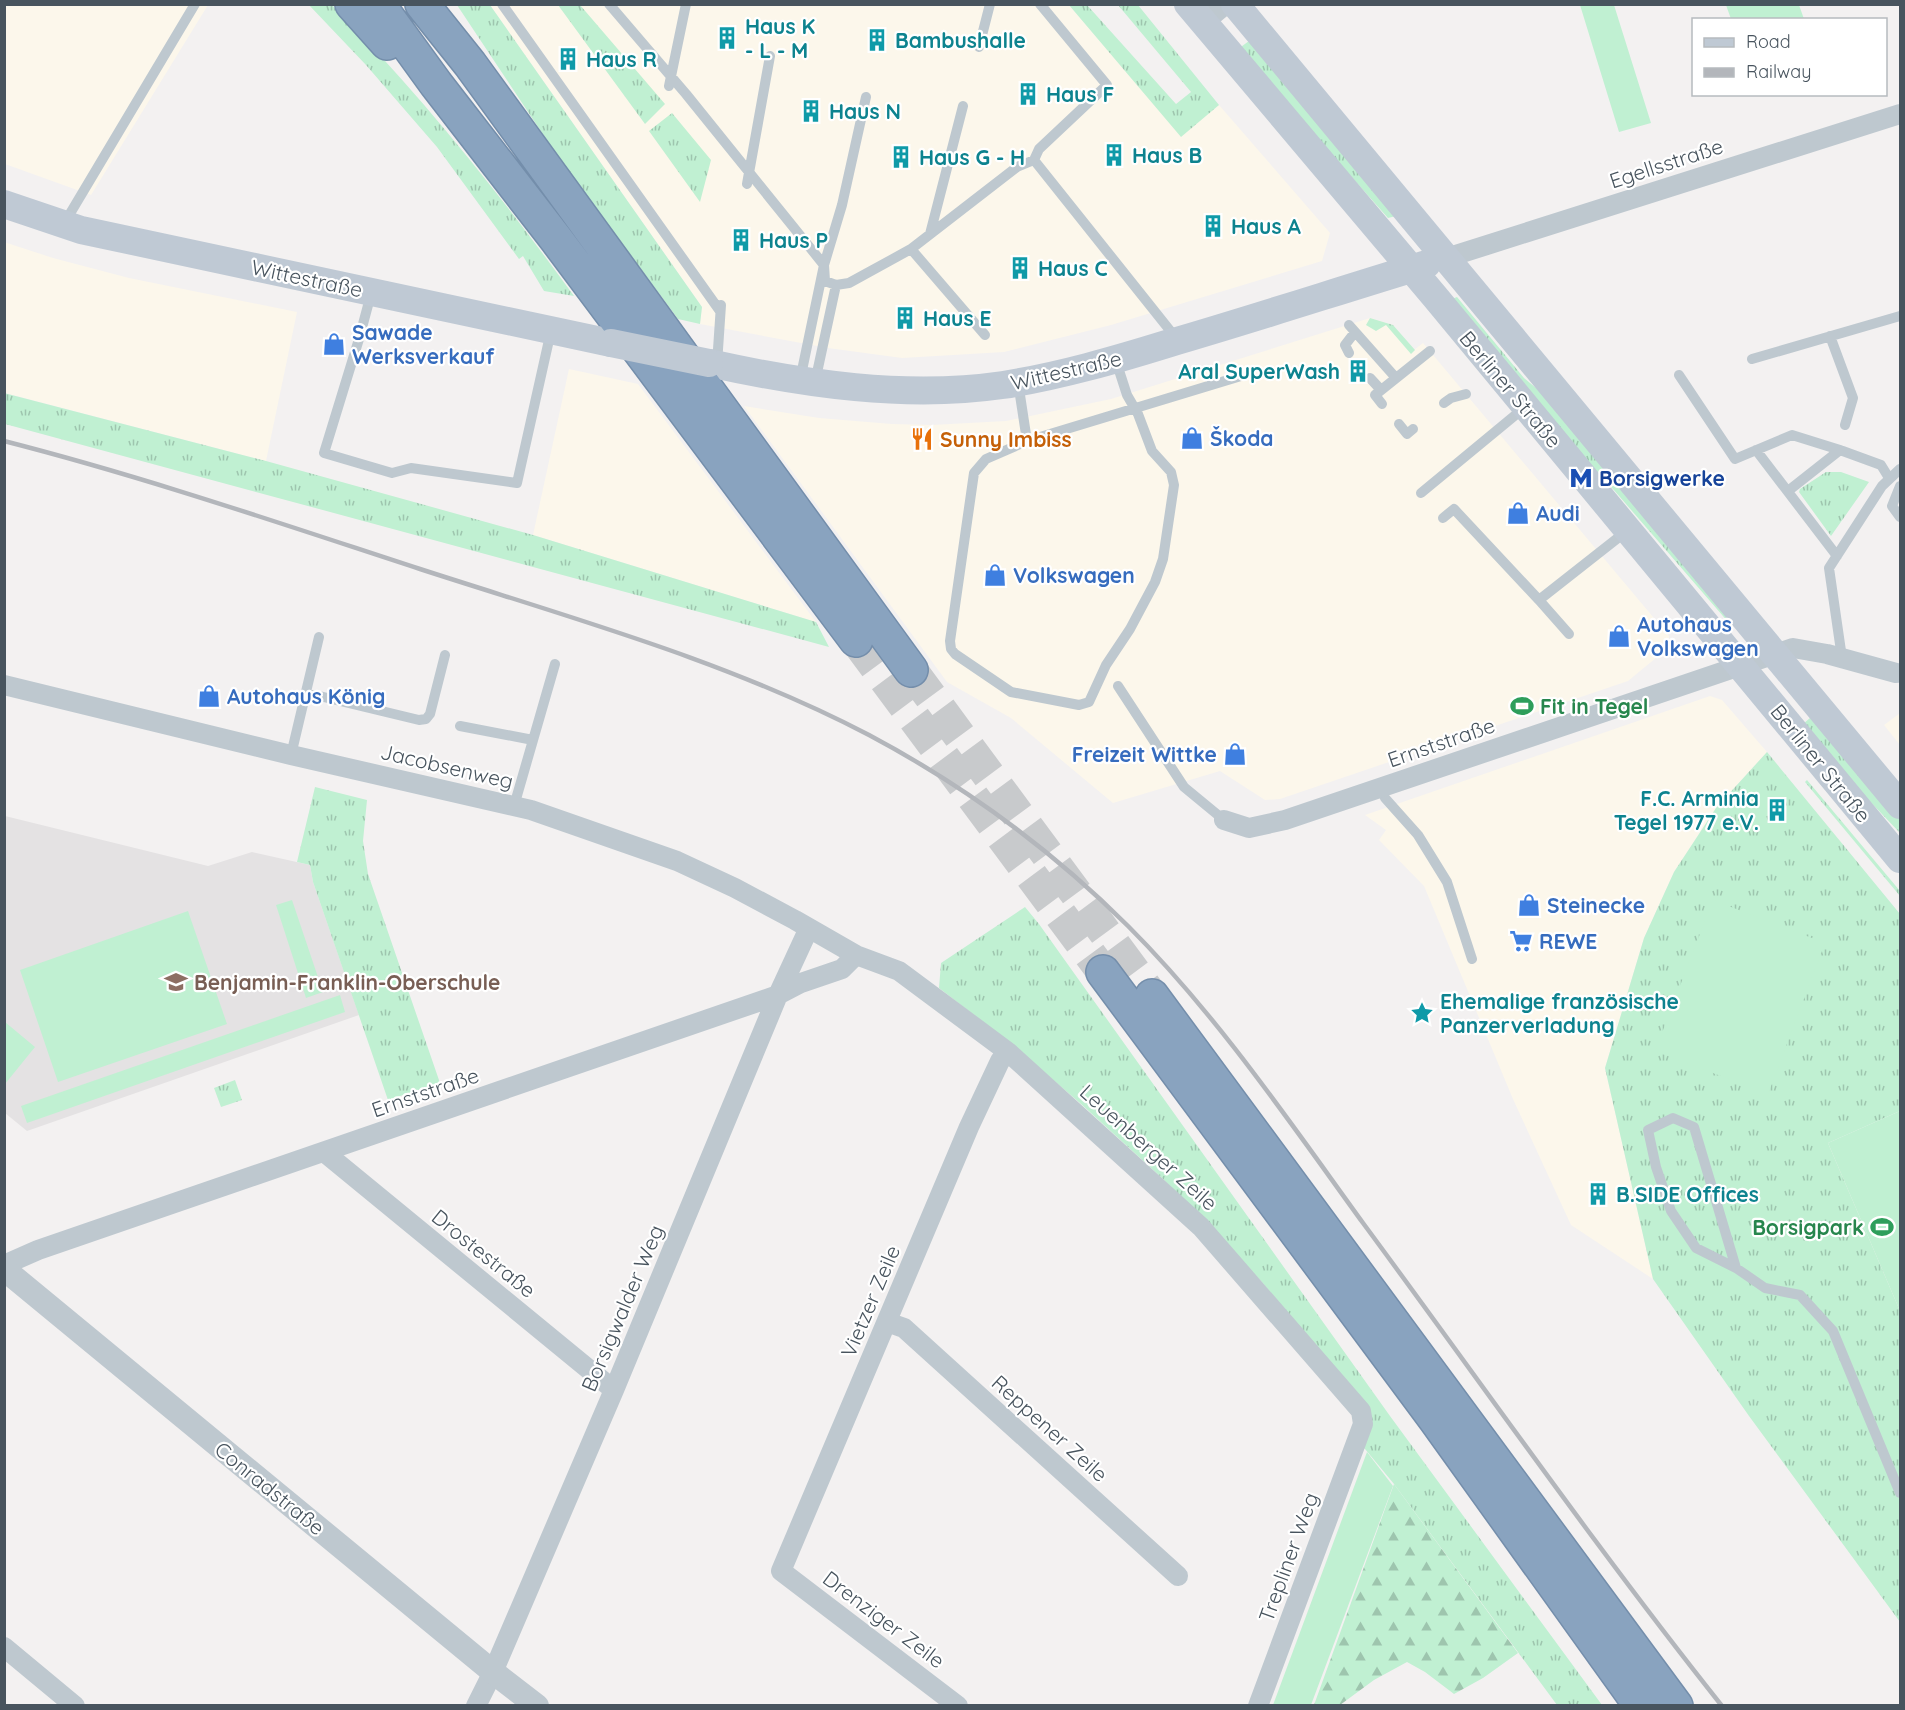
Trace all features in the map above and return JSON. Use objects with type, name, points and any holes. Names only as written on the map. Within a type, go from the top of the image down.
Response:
[{"type":"highway","points":[[351,4],[414,72],[436,84]]},
{"type":"highway","points":[[378,4],[856,640]]},
{"type":"highway","points":[[422,4],[470,64],[911,670]]},
{"type":"highway","points":[[447,4],[467,33],[470,64]]},
{"type":"highway","points":[[1103,972],[1435,1419],[1641,1706]]},
{"type":"highway","points":[[1152,996],[1676,1706]]},
{"type":"main road","name":"Berliner Straße","points":[[1235,4],[1900,805]]},
{"type":"main road","name":"Berliner Straße","points":[[1195,14],[1526,406],[1900,859]]},
{"type":"main road","name":"Wittestraße","points":[[4,204],[81,230],[713,364],[808,382],[850,387],[918,390],[974,388],[1051,376],[1179,341],[1446,258]]},
{"type":"street","points":[[1195,14],[1226,4]]},
{"type":"street","name":"Egellsstraße","points":[[1446,258],[1900,114]]},
{"type":"street","name":"Ernststraße","points":[[1224,820],[1249,828],[1285,820],[1793,648],[1842,658],[1898,674]]},
{"type":"street","name":"Jacobsenweg","points":[[4,685],[291,755],[531,810],[677,861],[735,888],[856,955]]},
{"type":"street","name":"Borsigwalder Weg","points":[[476,1706],[493,1672],[614,1390],[778,995],[809,928]]},
{"type":"street","name":"Ernststraße","points":[[4,1264],[38,1250],[778,995],[801,983],[842,969],[856,955]]},
{"type":"street","name":"Leuenberger Zeile","points":[[856,955],[899,971],[1008,1052],[1201,1227],[1361,1411],[1363,1425]]},
{"type":"street","name":"Vietzer Zeile","points":[[781,1571],[969,1127],[1000,1061],[1008,1052]]},
{"type":"street","name":"Drostestraße","points":[[324,1152],[614,1390]]},
{"type":"street","name":"Conradstraße","points":[[4,1269],[537,1706]]},
{"type":"street","name":"Reppener Zeile","points":[[887,1322],[904,1328],[1178,1576]]},
{"type":"street","name":"Trepliner Weg","points":[[1258,1706],[1363,1425]]},
{"type":"street","name":"Drenziger Zeile","points":[[781,1571],[958,1706]]},
{"type":"street","points":[[4,1647],[75,1706]]},
{"type":"lane","points":[[63,224],[195,4]]},
{"type":"lane","points":[[502,4],[720,307],[713,364]]},
{"type":"lane","points":[[609,4],[748,178],[824,265],[825,281],[836,285],[849,283],[911,249],[1017,167],[1034,160],[1039,149],[1107,85],[1040,4]]},
{"type":"lane","points":[[670,80],[686,4]]},
{"type":"lane","points":[[979,47],[990,4]]},
{"type":"lane","points":[[748,178],[770,56]]},
{"type":"lane","points":[[808,382],[824,265],[842,205],[866,97]]},
{"type":"lane","points":[[930,234],[963,106]]},
{"type":"lane","points":[[1034,160],[1076,223],[1179,341]]},
{"type":"lane","points":[[911,249],[985,335]]},
{"type":"lane","points":[[808,382],[836,285]]},
{"type":"lane","points":[[371,292],[324,453],[392,472],[411,468],[516,483],[551,330]]},
{"type":"lane","points":[[1752,358],[1900,316]]},
{"type":"lane","points":[[1349,353],[1345,345],[1352,329],[1396,382]]},
{"type":"lane","points":[[1830,336],[1853,398],[1845,425]]},
{"type":"lane","points":[[1382,404],[1375,395],[1422,364],[1430,351]]},
{"type":"lane","points":[[1115,359],[1127,395],[1136,410],[1152,451],[1166,466],[1173,479],[1173,503],[1163,559],[1155,582],[1130,628],[1106,665],[1089,702],[1079,705],[1011,692],[951,649],[950,641],[974,472],[986,459],[1027,441],[1136,410],[1241,376]]},
{"type":"lane","points":[[1679,375],[1734,459],[1792,435],[1881,465],[1889,478]]},
{"type":"lane","points":[[1370,378],[1396,382]]},
{"type":"lane","points":[[1018,382],[1027,441]]},
{"type":"lane","points":[[1442,388],[1448,400],[1466,394]]},
{"type":"lane","points":[[1421,493],[1526,406]]},
{"type":"lane","points":[[1399,424],[1407,434],[1413,429]]},
{"type":"lane","points":[[1756,450],[1838,556]]},
{"type":"lane","points":[[1788,491],[1840,450]]},
{"type":"lane","points":[[1842,658],[1829,568],[1882,486],[1900,469]]},
{"type":"lane","points":[[1900,486],[1892,506],[1900,517]]},
{"type":"lane","points":[[1443,518],[1455,508],[1569,634]]},
{"type":"lane","points":[[1539,600],[1628,529]]},
{"type":"lane","points":[[291,755],[319,637]]},
{"type":"lane","points":[[307,693],[419,720],[430,714],[445,655]]},
{"type":"lane","points":[[514,806],[555,664]]},
{"type":"lane","points":[[1118,686],[1184,787],[1224,820]]},
{"type":"lane","points":[[460,726],[533,740]]},
{"type":"lane","points":[[1381,788],[1385,798],[1418,835],[1447,882],[1472,959]]},
{"type":"lane","points":[[1736,1268],[1694,1127],[1673,1118],[1648,1130],[1656,1167],[1671,1211],[1696,1248],[1736,1268],[1766,1288],[1800,1295],[1833,1331],[1900,1493]]},
{"type":"shaded area","points":[[4,5],[208,5],[91,195],[5,164]]},
{"type":"shaded area","points":[[490,5],[1069,5],[1181,136],[1219,105],[1330,233],[1322,261],[1111,325],[1004,352],[902,358],[828,348],[700,324],[702,307]]},
{"type":"shaded area","points":[[4,242],[53,258],[129,278],[297,312],[266,461],[5,393]]},
{"type":"shaded area","points":[[1370,318],[1393,325],[1414,350],[1423,343],[1669,636],[1668,648],[1628,681],[1280,799],[1265,800],[1220,771],[1113,803],[1011,718],[947,682],[744,406],[819,418],[892,424],[932,425],[1006,421],[1111,399]]},
{"type":"shaded area","points":[[569,369],[638,384],[816,622],[533,535]]},
{"type":"shaded area","points":[[1710,696],[1722,700],[1767,752],[1716,808],[1674,872],[1644,938],[1605,1068],[1653,1279],[1571,1225],[1513,1099],[1424,886],[1379,840],[1386,830],[1365,815]]},
{"type":"shaded area","points":[[1900,714],[1900,745],[1884,725]]},
{"type":"shaded area","name":"Benjamin-Franklin-Oberschule","points":[[5,816],[208,866],[252,852],[310,865],[313,882],[359,1015],[27,1131],[5,1113]]},
{"type":"green space","points":[[309,5],[332,5],[397,74],[488,182],[574,296],[544,291],[523,256],[519,259],[437,147],[366,65]]},
{"type":"green space","points":[[457,5],[490,5],[702,307],[700,324],[678,319],[560,160]]},
{"type":"green space","points":[[558,5],[580,5],[665,104],[645,124]]},
{"type":"green space","points":[[1069,5],[1087,5],[1176,104],[1191,92],[1118,5],[1138,5],[1219,105],[1181,137]]},
{"type":"green space","points":[[1580,5],[1614,5],[1651,123],[1619,132]]},
{"type":"green space","points":[[1726,5],[1799,5],[1804,18],[1731,18]]},
{"type":"green space","points":[[1249,41],[1396,216],[1388,218],[1238,49]]},
{"type":"green space","points":[[672,113],[711,160],[700,202],[649,131]]},
{"type":"green space","points":[[1457,297],[1524,378],[1542,393],[1735,620],[1729,623],[1613,489],[1579,456],[1449,300]]},
{"type":"green space","points":[[1370,318],[1393,325],[1415,350],[1411,354],[1386,325],[1376,331],[1366,325]]},
{"type":"green space","points":[[4,393],[266,461],[533,535],[816,622],[829,647],[5,424]]},
{"type":"green space","points":[[1826,472],[1841,472],[1869,482],[1831,536],[1799,492],[1800,489]]},
{"type":"green space","points":[[1810,718],[1900,820],[1900,833],[1841,771],[1803,724]]},
{"type":"green space","points":[[1767,752],[1900,914],[1900,1111],[1828,1143],[1900,1311],[1900,1622],[1749,1416],[1653,1279],[1605,1068],[1644,938],[1674,872],[1716,808]]},
{"type":"green space","points":[[1807,780],[1900,891],[1900,896],[1805,782]]},
{"type":"green space","points":[[315,787],[367,800],[363,841],[368,874],[440,1083],[388,1100],[313,882],[310,865],[297,862]]},
{"type":"green space","points":[[292,900],[323,992],[306,998],[276,905]]},
{"type":"green space","points":[[1713,900],[1825,943],[1768,1094],[1655,1051]]},
{"type":"green space","points":[[1025,907],[1390,1416],[1602,1705],[1557,1705],[1394,1484],[1359,1445],[1365,1433],[1311,1341],[1261,1281],[1163,1179],[1081,1104],[1014,1046],[939,988],[941,963]]},
{"type":"green space","points":[[188,911],[227,1024],[58,1082],[20,970]]},
{"type":"green space","points":[[340,995],[345,1012],[27,1123],[21,1106]]},
{"type":"green space","points":[[5,1022],[35,1047],[5,1084]]},
{"type":"green space","points":[[235,1080],[242,1100],[221,1107],[214,1088]]},
{"type":"green space","name":"Borsigpark","points":[[1900,1111],[1900,1311],[1828,1143]]},
{"type":"green space","points":[[1367,1452],[1393,1486],[1311,1705],[1273,1705]]},
{"type":"green space","points":[[1394,1484],[1518,1653],[1483,1678],[1454,1694],[1425,1672],[1407,1662],[1374,1680],[1340,1705],[1314,1705]]},
{"type":"tunnel","points":[[856,640],[1103,972]]},
{"type":"tunnel","points":[[911,670],[1152,996]]},
{"type":"railway","points":[[4,441],[213,502],[705,663],[761,685],[869,735],[938,775],[1005,821],[1069,871],[1128,926],[1161,960],[1222,1032],[1280,1108],[1585,1527],[1722,1706]]},
{"type":"place","name":"Haus K - L - M","points":[[727,38]]},
{"type":"place","name":"Bambushalle","points":[[877,40]]},
{"type":"place","name":"Haus R","points":[[568,59]]},
{"type":"place","name":"Haus F","points":[[1028,94]]},
{"type":"place","name":"Haus N","points":[[811,111]]},
{"type":"place","name":"Haus B","points":[[1114,155]]},
{"type":"place","name":"Haus G - H","points":[[901,157]]},
{"type":"place","name":"Haus A","points":[[1213,226]]},
{"type":"place","name":"Haus P","points":[[741,240]]},
{"type":"place","name":"Haus C","points":[[1020,268]]},
{"type":"place","name":"Haus E","points":[[905,318]]},
{"type":"place","name":"Sawade Werksverkauf","points":[[334,344]]},
{"type":"place","name":"Aral SuperWash","points":[[1358,371]]},
{"type":"place","name":"Škoda","points":[[1192,438]]},
{"type":"place","name":"Sunny Imbiss","points":[[922,439]]},
{"type":"place","name":"Borsigwerke","points":[[1581,478]]},
{"type":"place","name":"Audi","points":[[1518,513]]},
{"type":"place","name":"Volkswagen","points":[[995,575]]},
{"type":"place","name":"Autohaus Volkswagen","points":[[1619,636]]},
{"type":"place","name":"Autohaus König","points":[[209,696]]},
{"type":"place","name":"Fit in Tegel","points":[[1522,706]]},
{"type":"place","name":"Freizeit Wittke","points":[[1235,754]]},
{"type":"place","name":"F.C. Arminia Tegel 1977 e.V.","points":[[1777,810]]},
{"type":"place","name":"Steinecke","points":[[1529,905]]},
{"type":"place","name":"REWE","points":[[1521,941]]},
{"type":"place","name":"Benjamin-Franklin-Oberschule","points":[[176,982]]},
{"type":"place","name":"Ehemalige französische Panzerverladung","points":[[1422,1013]]},
{"type":"place","name":"B.SIDE Offices","points":[[1598,1194]]},
{"type":"place","name":"Borsigpark","points":[[1882,1227]]}]
